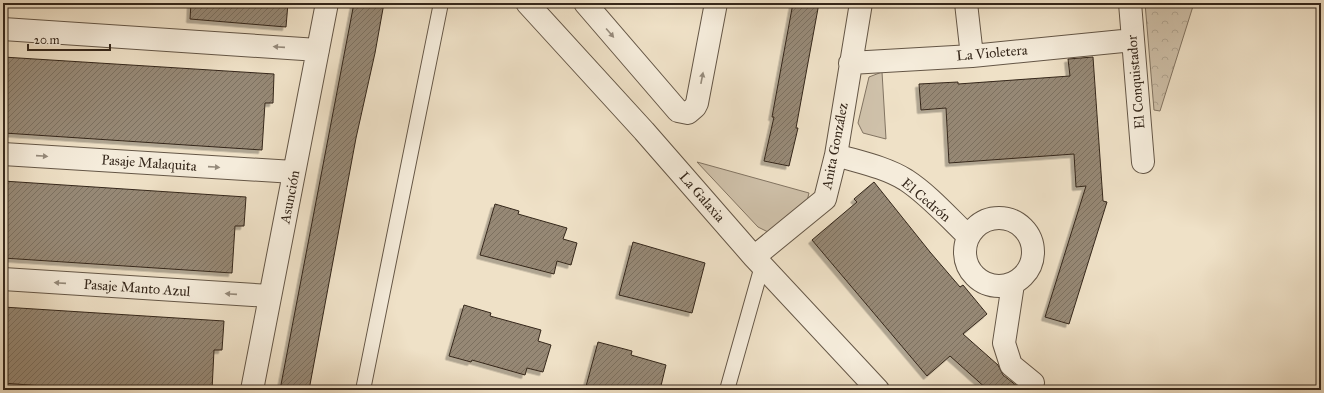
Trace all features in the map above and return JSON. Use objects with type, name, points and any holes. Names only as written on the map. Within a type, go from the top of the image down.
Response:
[{"type":"street","name":"Asunción","points":[[252,390],[327,3]]},
{"type":"street","name":"La Galaxia","points":[[527,3],[644,131],[758,261],[878,390]]},
{"type":"street","points":[[584,3],[675,107],[683,113],[692,111],[697,103],[716,3]]},
{"type":"street","name":"Anita González","points":[[758,261],[825,199],[836,155],[861,3]]},
{"type":"street","points":[[966,3],[972,56]]},
{"type":"street","name":"El Conquistador","points":[[1130,3],[1143,162]]},
{"type":"street","points":[[3,29],[318,50]]},
{"type":"street","name":"La Violetera","points":[[850,63],[972,56],[1133,40]]},
{"type":"street","name":"Pasaje Malaquita","points":[[3,154],[294,172]]},
{"type":"street","name":"El Cedrón","points":[[836,155],[872,165],[905,179],[926,196],[968,236]]},
{"type":"street","points":[[994,218],[1006,218],[1014,221],[1023,228],[1030,238],[1033,255],[1027,272],[1013,284],[1003,287],[990,286],[980,281],[971,273],[964,256],[968,236],[982,222],[994,218]]},
{"type":"street","name":"Pasaje Manto Azul","points":[[3,279],[270,296]]},
{"type":"street","points":[[1013,284],[1004,343],[1012,365],[1033,383]]},
{"type":"lane","points":[[363,390],[441,3]]},
{"type":"lane","points":[[727,390],[758,261]]},
{"type":"green space","points":[[1145,3],[1194,3],[1160,111],[1154,110]]},
{"type":"green space","points":[[882,72],[886,139],[863,133],[858,123],[869,77]]},
{"type":"green space","points":[[697,162],[809,193],[807,201],[768,232],[758,227]]},
{"type":"building","points":[[191,3],[288,3],[286,27],[190,19]]},
{"type":"building","points":[[354,3],[384,3],[375,53],[356,138],[309,390],[280,390]]},
{"type":"building","points":[[793,3],[819,3],[796,128],[798,128],[789,166],[764,161],[774,117],[772,117]]},
{"type":"building","points":[[3,57],[274,74],[273,103],[265,103],[262,150],[4,133],[7,85],[3,85]]},
{"type":"building","points":[[1093,57],[1103,201],[1107,202],[1069,324],[1045,317],[1086,186],[1076,187],[1074,154],[949,163],[946,108],[921,110],[919,84],[958,82],[958,84],[1070,76],[1068,59]]},
{"type":"building","points":[[3,181],[246,197],[244,226],[235,226],[232,273],[3,258]]},
{"type":"building","points":[[874,182],[930,252],[960,287],[963,285],[987,314],[963,334],[998,365],[1003,375],[1022,390],[988,390],[950,356],[927,376],[812,240],[857,202],[854,199]]},
{"type":"building","points":[[495,204],[519,211],[518,214],[567,228],[563,239],[577,243],[571,265],[557,261],[554,274],[480,255]]},
{"type":"building","points":[[633,242],[705,263],[692,313],[619,295]]},
{"type":"building","points":[[464,305],[491,313],[490,316],[541,330],[538,341],[551,345],[543,372],[527,368],[525,375],[472,360],[471,362],[449,356]]},
{"type":"building","points":[[3,307],[224,321],[222,350],[214,350],[212,390],[95,390],[3,383]]},
{"type":"building","points":[[598,342],[632,351],[631,355],[666,365],[660,390],[585,390]]}]
